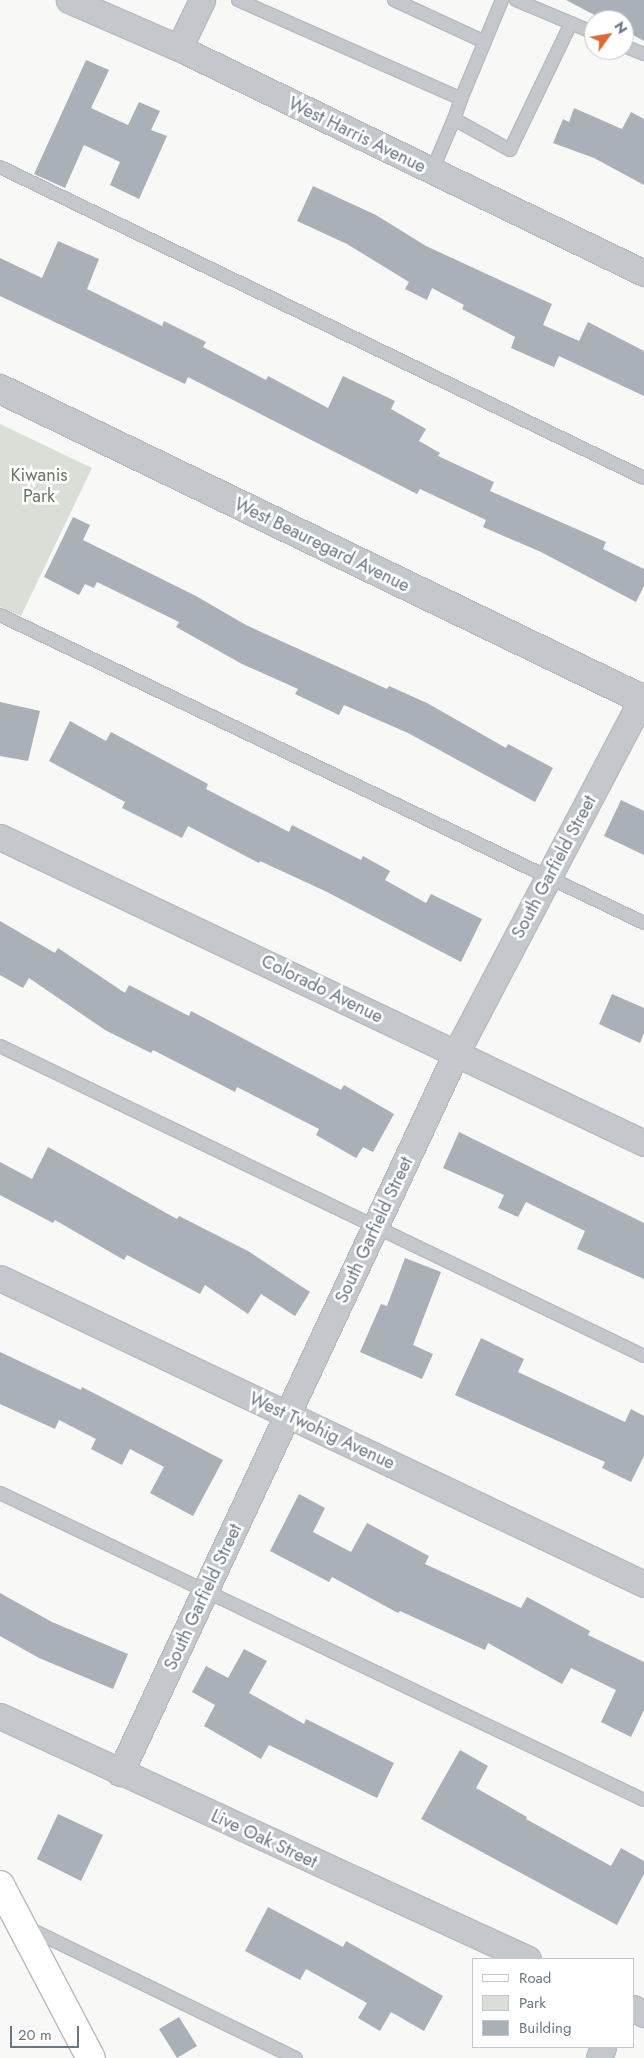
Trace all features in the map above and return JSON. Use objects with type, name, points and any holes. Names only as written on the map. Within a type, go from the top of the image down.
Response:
[{"type":"main road","points":[[0,1885],[91,2058]]},
{"type":"street","name":"West Harris Avenue","points":[[69,0],[179,48],[644,273]]},
{"type":"street","points":[[179,48],[202,0]]},
{"type":"street","name":"West Beauregard Avenue","points":[[0,389],[643,698]]},
{"type":"street","name":"South Garfield Street","points":[[120,1773],[289,1416],[456,1053],[643,698]]},
{"type":"street","name":"Colorado Avenue","points":[[0,837],[644,1143]]},
{"type":"street","name":"West Twohig Avenue","points":[[0,1278],[644,1584]]},
{"type":"street","name":"Live Oak Street","points":[[0,1716],[120,1773],[526,1958]]},
{"type":"lane","points":[[238,0],[461,99]]},
{"type":"lane","points":[[394,0],[484,42]]},
{"type":"lane","points":[[432,171],[502,0]]},
{"type":"lane","points":[[516,0],[584,29]]},
{"type":"lane","points":[[454,119],[510,150],[571,23]]},
{"type":"lane","points":[[0,167],[644,478]]},
{"type":"lane","points":[[0,615],[644,923]]},
{"type":"lane","points":[[0,1046],[644,1356]]},
{"type":"lane","points":[[0,1493],[644,1800]]},
{"type":"lane","points":[[19,1923],[296,2058]]},
{"type":"green space","name":"Kiwanis Park","points":[[0,424],[92,468],[21,616],[0,607]]},
{"type":"building","points":[[566,0],[644,0],[644,41],[634,36],[634,10],[585,10]]},
{"type":"building","points":[[86,60],[109,70],[91,108],[128,125],[139,102],[160,111],[151,130],[167,136],[139,199],[110,185],[120,162],[84,145],[65,188],[34,174]]},
{"type":"building","points":[[574,108],[622,129],[631,112],[644,119],[644,185],[594,158],[553,143],[563,119],[569,122]]},
{"type":"building","points":[[313,186],[376,215],[426,246],[552,304],[543,325],[579,341],[588,322],[644,351],[644,396],[559,356],[554,367],[511,348],[515,337],[462,309],[464,305],[432,288],[427,300],[405,289],[409,282],[347,244],[297,221]]},
{"type":"building","points":[[58,241],[99,259],[87,289],[162,326],[164,321],[206,342],[203,347],[266,380],[268,376],[328,408],[343,376],[395,401],[391,409],[426,429],[419,441],[440,453],[438,456],[494,482],[490,491],[606,542],[603,549],[644,569],[644,586],[636,602],[541,552],[483,527],[486,520],[420,489],[417,494],[188,377],[185,384],[0,296],[0,258],[42,278]]},
{"type":"building","points":[[73,517],[90,525],[83,540],[196,596],[246,625],[387,689],[389,686],[427,703],[506,748],[508,744],[553,768],[535,802],[408,733],[344,705],[339,715],[295,694],[298,689],[242,664],[176,627],[179,622],[97,582],[94,588],[85,584],[79,595],[44,577]]},
{"type":"building","points":[[0,702],[40,711],[28,761],[0,756]]},
{"type":"building","points":[[70,721],[106,741],[111,732],[208,784],[206,789],[289,832],[292,825],[361,860],[363,856],[390,871],[385,880],[426,903],[431,894],[482,919],[461,962],[325,891],[260,861],[259,863],[188,826],[182,838],[122,808],[125,802],[49,761]]},
{"type":"building","points":[[621,800],[644,811],[644,855],[604,836]]},
{"type":"building","points":[[0,921],[55,953],[58,948],[125,993],[129,985],[189,1016],[191,1011],[341,1090],[344,1085],[394,1114],[373,1152],[363,1147],[356,1158],[316,1135],[319,1129],[237,1087],[235,1092],[153,1050],[151,1053],[105,1030],[29,978],[23,988],[0,975]]},
{"type":"building","points":[[612,994],[644,1008],[644,1033],[640,1043],[599,1024]]},
{"type":"building","points":[[459,1132],[644,1223],[644,1279],[577,1249],[585,1231],[526,1202],[518,1217],[498,1208],[504,1195],[443,1168]]},
{"type":"building","points":[[48,1147],[177,1219],[179,1216],[248,1251],[310,1292],[295,1316],[261,1294],[248,1314],[205,1285],[200,1294],[127,1255],[124,1260],[55,1220],[53,1223],[0,1195],[0,1162],[32,1179]]},
{"type":"building","points":[[405,1258],[441,1272],[413,1345],[433,1354],[422,1379],[360,1352],[381,1304],[387,1306]]},
{"type":"building","points":[[481,1338],[524,1359],[518,1372],[625,1422],[631,1409],[644,1416],[644,1456],[631,1482],[602,1468],[605,1462],[455,1395]]},
{"type":"building","points":[[0,1352],[81,1390],[82,1387],[223,1460],[193,1516],[150,1493],[164,1467],[130,1449],[122,1465],[91,1449],[96,1439],[59,1420],[55,1429],[0,1404]]},
{"type":"building","points":[[299,1494],[325,1508],[313,1532],[351,1552],[367,1523],[429,1556],[425,1564],[521,1608],[527,1597],[590,1631],[588,1635],[644,1662],[644,1710],[631,1737],[601,1722],[616,1690],[571,1668],[562,1684],[488,1643],[485,1650],[400,1611],[398,1613],[332,1577],[329,1582],[270,1551]]},
{"type":"building","points":[[0,1593],[52,1622],[128,1654],[113,1689],[39,1658],[0,1636]]},
{"type":"building","points":[[244,1649],[267,1661],[249,1693],[304,1724],[306,1719],[394,1763],[377,1798],[269,1745],[261,1759],[204,1726],[215,1705],[192,1692],[206,1666],[228,1678]]},
{"type":"building","points":[[460,1750],[488,1766],[476,1788],[527,1817],[526,1819],[611,1866],[621,1848],[644,1861],[644,1874],[617,1925],[421,1819]]},
{"type":"building","points":[[58,1814],[103,1835],[81,1881],[37,1859]]},
{"type":"building","points":[[268,1907],[343,1947],[346,1941],[443,1996],[424,2031],[391,2012],[380,2031],[358,2018],[367,2003],[306,1969],[300,1980],[245,1951]]},
{"type":"building","points":[[179,2017],[197,2046],[177,2058],[159,2029]]}]
